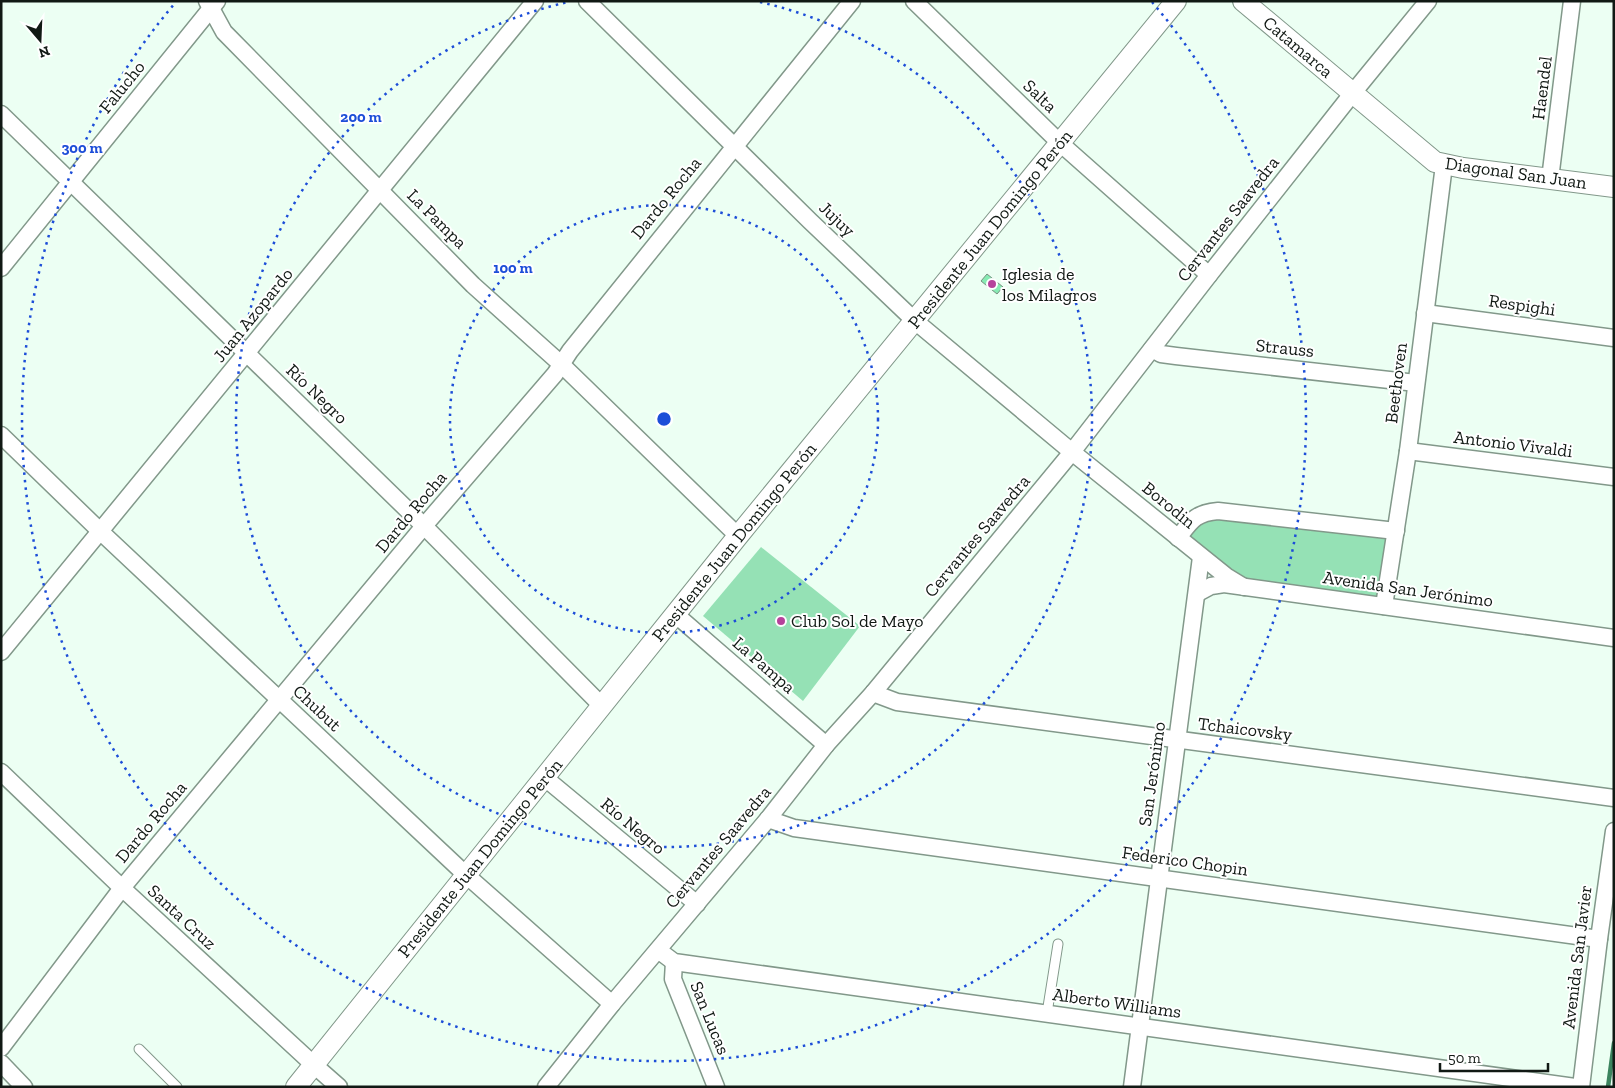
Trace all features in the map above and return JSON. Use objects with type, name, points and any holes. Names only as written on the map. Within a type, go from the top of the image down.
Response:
[{"type":"street","name":"Juan Azopardo","points":[[1,652],[248,354],[535,1]]},
{"type":"street","name":"Jujuy","points":[[587,1],[810,222],[915,321],[1072,452]]},
{"type":"street","name":"Dardo Rocha","points":[[1,1048],[122,888],[424,526],[555,374],[570,351],[734,145],[852,1]]},
{"type":"street","name":"Salta","points":[[914,1],[1060,143],[1209,274]]},
{"type":"street","name":"Presidente Juan Domingo Perón","points":[[296,1087],[738,536],[1176,1]]},
{"type":"street","name":"Catamarca","points":[[1243,1],[1352,94]]},
{"type":"street","name":"Cervantes Saavedra","points":[[546,1087],[612,1004],[768,820],[826,746],[1072,452],[1209,274],[1428,1]]},
{"type":"street","name":"Haendel","points":[[1550,179],[1572,1]]},
{"type":"street","name":"La Pampa","points":[[212,4],[224,32],[380,191],[473,285],[561,364],[738,536]]},
{"type":"street","name":"Falucho","points":[[1,268],[212,4]]},
{"type":"street","name":"Diagonal San Juan","points":[[1352,94],[1435,162],[1444,165],[1614,187]]},
{"type":"street","name":"Río Negro","points":[[1,114],[424,526],[602,706]]},
{"type":"street","name":"Beethoven","points":[[1384,606],[1408,451],[1444,165]]},
{"type":"street","name":"Respighi","points":[[1425,313],[1614,338]]},
{"type":"street","name":"Strauss","points":[[1152,349],[1161,354],[1176,356],[1416,383]]},
{"type":"street","name":"Chubut","points":[[1,435],[101,532],[465,874],[612,1004]]},
{"type":"street","name":"Antonio Vivaldi","points":[[1408,451],[1614,477]]},
{"type":"street","name":"Borodin","points":[[1072,452],[1226,576],[1244,587]]},
{"type":"street","points":[[1178,538],[1193,518],[1207,512],[1218,511],[1396,531]]},
{"type":"street","name":"San Jerónimo","points":[[1132,1087],[1158,877],[1198,592],[1201,556]]},
{"type":"street","name":"Avenida San Jerónimo","points":[[1198,592],[1211,586],[1224,584],[1614,638]]},
{"type":"street","name":"La Pampa","points":[[676,614],[826,746]]},
{"type":"street","name":"Tchaicovsky","points":[[873,692],[897,702],[1614,798]]},
{"type":"street","name":"Santa Cruz","points":[[1,772],[122,888],[339,1087]]},
{"type":"street","name":"Río Negro","points":[[545,778],[696,904]]},
{"type":"street","name":"Federico Chopin","points":[[768,820],[794,828],[1599,939]]},
{"type":"street","name":"Avenida San Javier","points":[[1581,1087],[1614,831]]},
{"type":"street","name":"Alberto Williams","points":[[658,950],[674,962],[1575,1087]]},
{"type":"street","name":"San Lucas","points":[[674,962],[673,979],[716,1087]]},
{"type":"street","points":[[1,1063],[24,1087]]},
{"type":"lane","points":[[1047,1014],[1058,944]]},
{"type":"lane","points":[[139,1049],[177,1087]]},
{"type":"green space","points":[[1216,518],[1387,538],[1379,595],[1374,597],[1254,581],[1239,575],[1189,540],[1194,526]]},
{"type":"green space","name":"Club Sol de Mayo","points":[[761,547],[860,626],[803,701],[703,616]]},
{"type":"building","name":"Iglesia de los Milagros","points":[[987,274],[1003,287],[997,294],[981,281]]},
{"type":"waterway","points":[[1608,1087],[1614,1043]]},
{"type":"place","name":"Iglesia de los Milagros","points":[[992,284]]},
{"type":"place","name":"Club Sol de Mayo","points":[[781,621]]}]
